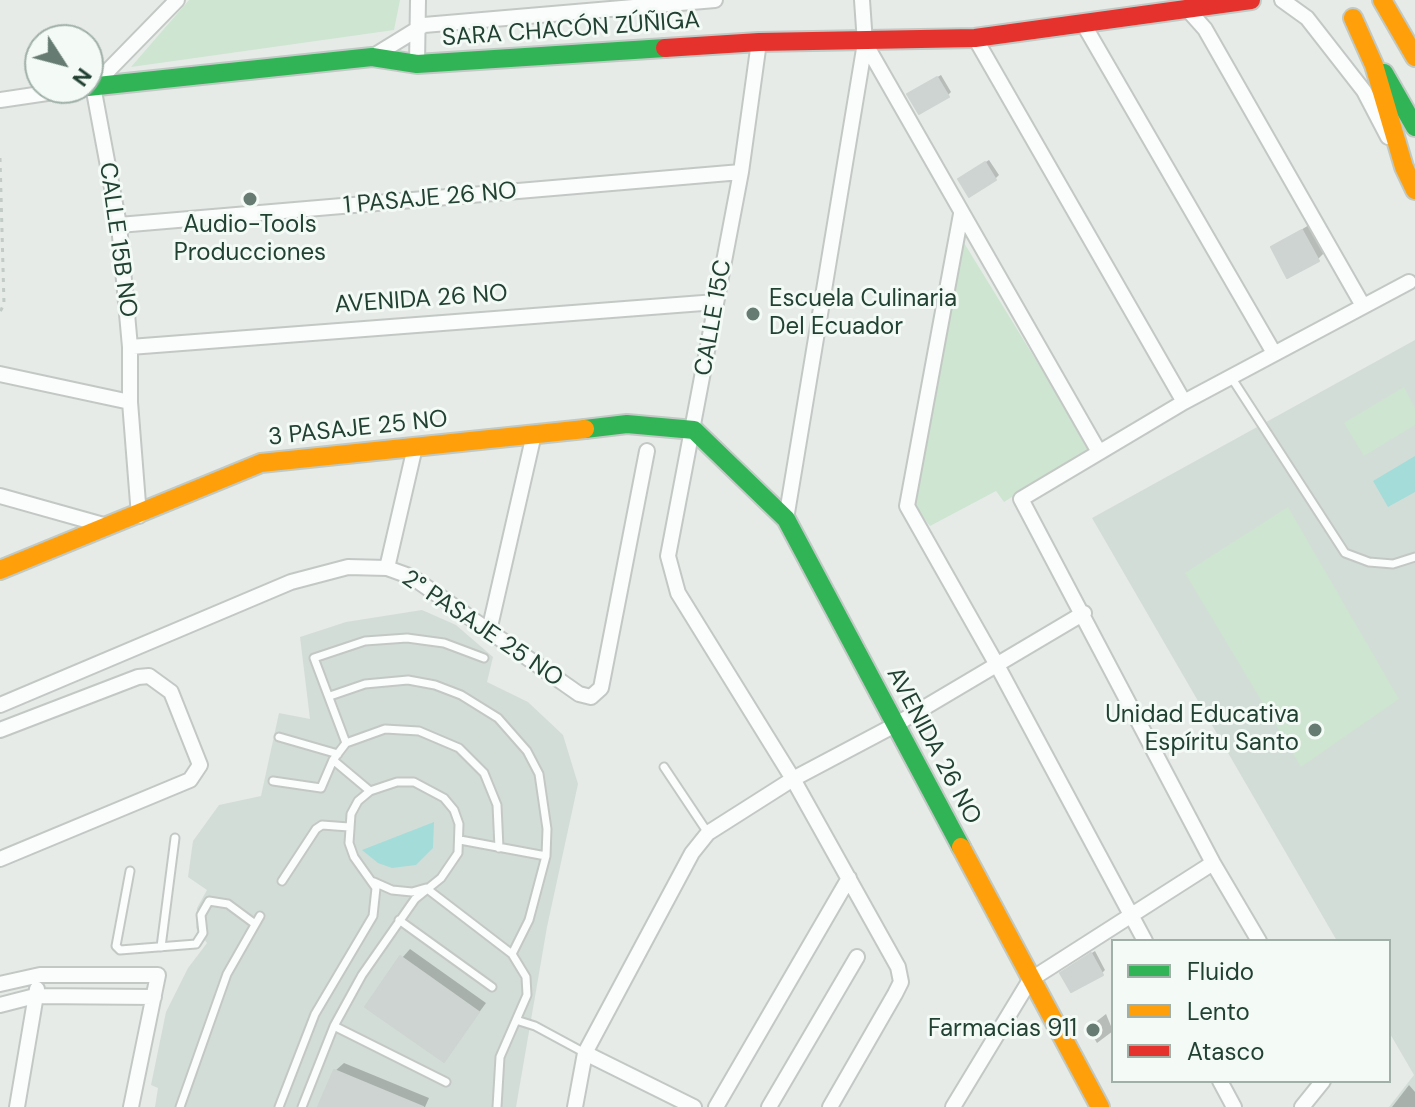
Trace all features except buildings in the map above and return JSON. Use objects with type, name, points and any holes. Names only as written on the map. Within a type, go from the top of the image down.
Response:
[{"type":"street","points":[[104,71],[177,0]]},
{"type":"street","points":[[417,64],[415,29],[418,0]]},
{"type":"street","name":"SARA CHACÓN ZÚÑIGA","points":[[372,57],[424,25],[715,0]]},
{"type":"street","points":[[786,519],[865,43],[862,0]]},
{"type":"street","name":"SARA CHACÓN ZÚÑIGA","points":[[104,85],[372,57],[417,64],[759,42],[865,43],[975,38],[1189,11],[1251,0]]},
{"type":"street","points":[[1342,0],[1415,127]]},
{"type":"street","points":[[1382,0],[1415,57]]},
{"type":"street","points":[[1286,1],[1307,18],[1364,91],[1415,190]]},
{"type":"street","points":[[1189,11],[1205,29],[1362,304]]},
{"type":"street","points":[[1353,18],[1374,65],[1404,167]]},
{"type":"street","points":[[1084,25],[1274,353]]},
{"type":"street","points":[[975,38],[1184,402]]},
{"type":"street","name":"CALLE 15C","points":[[759,42],[741,172],[668,556],[678,593],[793,779],[898,967],[901,982],[830,1107]]},
{"type":"street","points":[[865,43],[1099,452]]},
{"type":"street","name":"SARA CHACÓN ZÚÑIGA","points":[[0,100],[24,96]]},
{"type":"street","name":"CALLE 15B NO","points":[[91,104],[119,225],[130,347],[130,402],[139,516]]},
{"type":"street","name":"1 PASAJE 26 NO","points":[[119,225],[741,172]]},
{"type":"street","points":[[961,214],[907,506],[997,665],[1144,939]]},
{"type":"street","points":[[1258,939],[1213,863],[1084,613],[1021,501],[1023,495],[1184,402],[1362,304],[1409,282]]},
{"type":"street","name":"AVENIDA 26 NO","points":[[130,347],[716,302]]},
{"type":"street","points":[[0,374],[130,402]]},
{"type":"street","name":"3 PASAJE 25 NO","points":[[0,570],[139,516],[261,463],[627,424],[694,430]]},
{"type":"street","name":"AVENIDA 26 NO","points":[[694,430],[786,519],[1097,1105]]},
{"type":"street","points":[[489,631],[534,434]]},
{"type":"street","points":[[387,568],[415,447]]},
{"type":"street","name":"2° PASAJE 25 NO","points":[[0,705],[291,582],[348,567],[387,568],[412,577],[579,694],[591,697],[601,688],[647,451]]},
{"type":"street","points":[[0,496],[109,526]]},
{"type":"street","points":[[575,1107],[585,1053],[692,853],[708,833],[793,779],[895,725],[1084,613]]},
{"type":"street","points":[[0,730],[138,677],[149,676],[171,692],[200,765],[190,780],[0,859]]},
{"type":"street","points":[[953,1107],[1030,980],[1213,863]]},
{"type":"street","points":[[716,1107],[849,878]]},
{"type":"street","points":[[769,1107],[857,957]]},
{"type":"street","points":[[17,1107],[40,975]]},
{"type":"street","points":[[0,984],[40,975],[158,975],[131,1107]]},
{"type":"street","points":[[0,1005],[35,996],[154,997]]},
{"type":"street","points":[[585,1053],[694,1107]]},
{"type":"street","points":[[1221,1083],[1234,1107]]},
{"type":"street","points":[[1302,1107],[1321,1083]]},
{"type":"lane","points":[[1231,377],[1345,553],[1354,559],[1393,564],[1415,557]]},
{"type":"lane","points":[[346,743],[314,658],[365,641],[426,640],[484,658]]},
{"type":"lane","points":[[330,696],[365,684],[421,682],[461,695],[498,718],[520,741],[539,774],[547,829],[546,856],[529,920],[512,954]]},
{"type":"lane","points":[[273,781],[321,788],[335,757],[346,743],[370,733],[402,728],[436,736],[459,748],[477,764],[494,794],[499,848]]},
{"type":"lane","points":[[279,737],[335,757],[370,791]]},
{"type":"lane","points":[[664,767],[708,833]]},
{"type":"lane","points":[[279,1107],[315,1014],[373,916],[376,888],[354,857],[349,827],[358,801],[370,791],[397,782],[414,782],[429,788],[454,810],[460,840],[451,866],[426,888],[399,920],[362,975],[334,1026],[302,1107]]},
{"type":"lane","points":[[282,881],[316,829],[322,825],[349,827]]},
{"type":"lane","points":[[161,947],[175,838]]},
{"type":"lane","points":[[460,840],[546,856]]},
{"type":"lane","points":[[130,871],[116,946],[120,950],[187,946],[201,939],[201,915],[209,901],[218,899],[257,920],[227,974],[180,1107]]},
{"type":"lane","points":[[369,878],[392,890],[412,892],[426,888]]},
{"type":"lane","points":[[426,888],[512,954],[528,984],[500,1057],[497,1107]]},
{"type":"lane","points":[[399,920],[492,987]]},
{"type":"lane","points":[[516,1020],[535,1026],[585,1053]]},
{"type":"lane","points":[[334,1026],[446,1082]]},
{"type":"path","points":[[0,158],[4,216],[4,304],[0,312]]},
{"type":"shaded area","name":"Unidad Educativa Espíritu Santo","points":[[1415,340],[1415,1107],[1389,1107],[1414,1075],[1391,1035],[1391,939],[1336,939],[1092,518]]},
{"type":"shaded area","points":[[422,610],[456,625],[493,657],[487,682],[528,702],[563,735],[578,784],[547,927],[516,1107],[155,1107],[158,1088],[151,1085],[166,1012],[188,968],[207,943],[196,928],[197,908],[207,890],[188,877],[193,841],[219,805],[261,796],[279,713],[310,719],[300,637],[346,622]]},
{"type":"green space","points":[[189,0],[400,0],[394,30],[131,67]]},
{"type":"green space","points":[[961,238],[1090,448],[1004,502],[996,491],[930,526],[914,506]]},
{"type":"green space","points":[[1404,387],[1415,408],[1415,425],[1364,456],[1344,423]]},
{"type":"green space","points":[[1288,507],[1399,699],[1301,767],[1185,573]]},
{"type":"water","points":[[1415,456],[1415,492],[1388,507],[1373,481]]},
{"type":"water","points":[[434,822],[433,848],[416,865],[392,868],[378,863],[362,850]]},
{"type":"traffic: fast","points":[[104,85],[372,57],[417,64],[665,48]]},
{"type":"traffic: fast","points":[[1384,73],[1415,127]]},
{"type":"traffic: fast","points":[[585,429],[627,424],[694,430],[786,519],[961,847]]},
{"type":"traffic: slow","points":[[1382,0],[1415,57]]},
{"type":"traffic: slow","points":[[1353,18],[1374,65],[1404,167],[1415,190]]},
{"type":"traffic: slow","points":[[0,570],[261,463],[585,429]]},
{"type":"traffic: slow","points":[[961,847],[1100,1107]]},
{"type":"traffic: jam","points":[[665,48],[759,42],[975,38],[1251,0]]},
{"type":"place","name":"Audio-Tools Producciones","points":[[250,199]]},
{"type":"place","name":"Escuela Culinaria Del Ecuador","points":[[753,314]]},
{"type":"place","name":"Unidad Educativa Espíritu Santo","points":[[1315,730]]},
{"type":"place","name":"Farmacias 911","points":[[1093,1030]]}]
